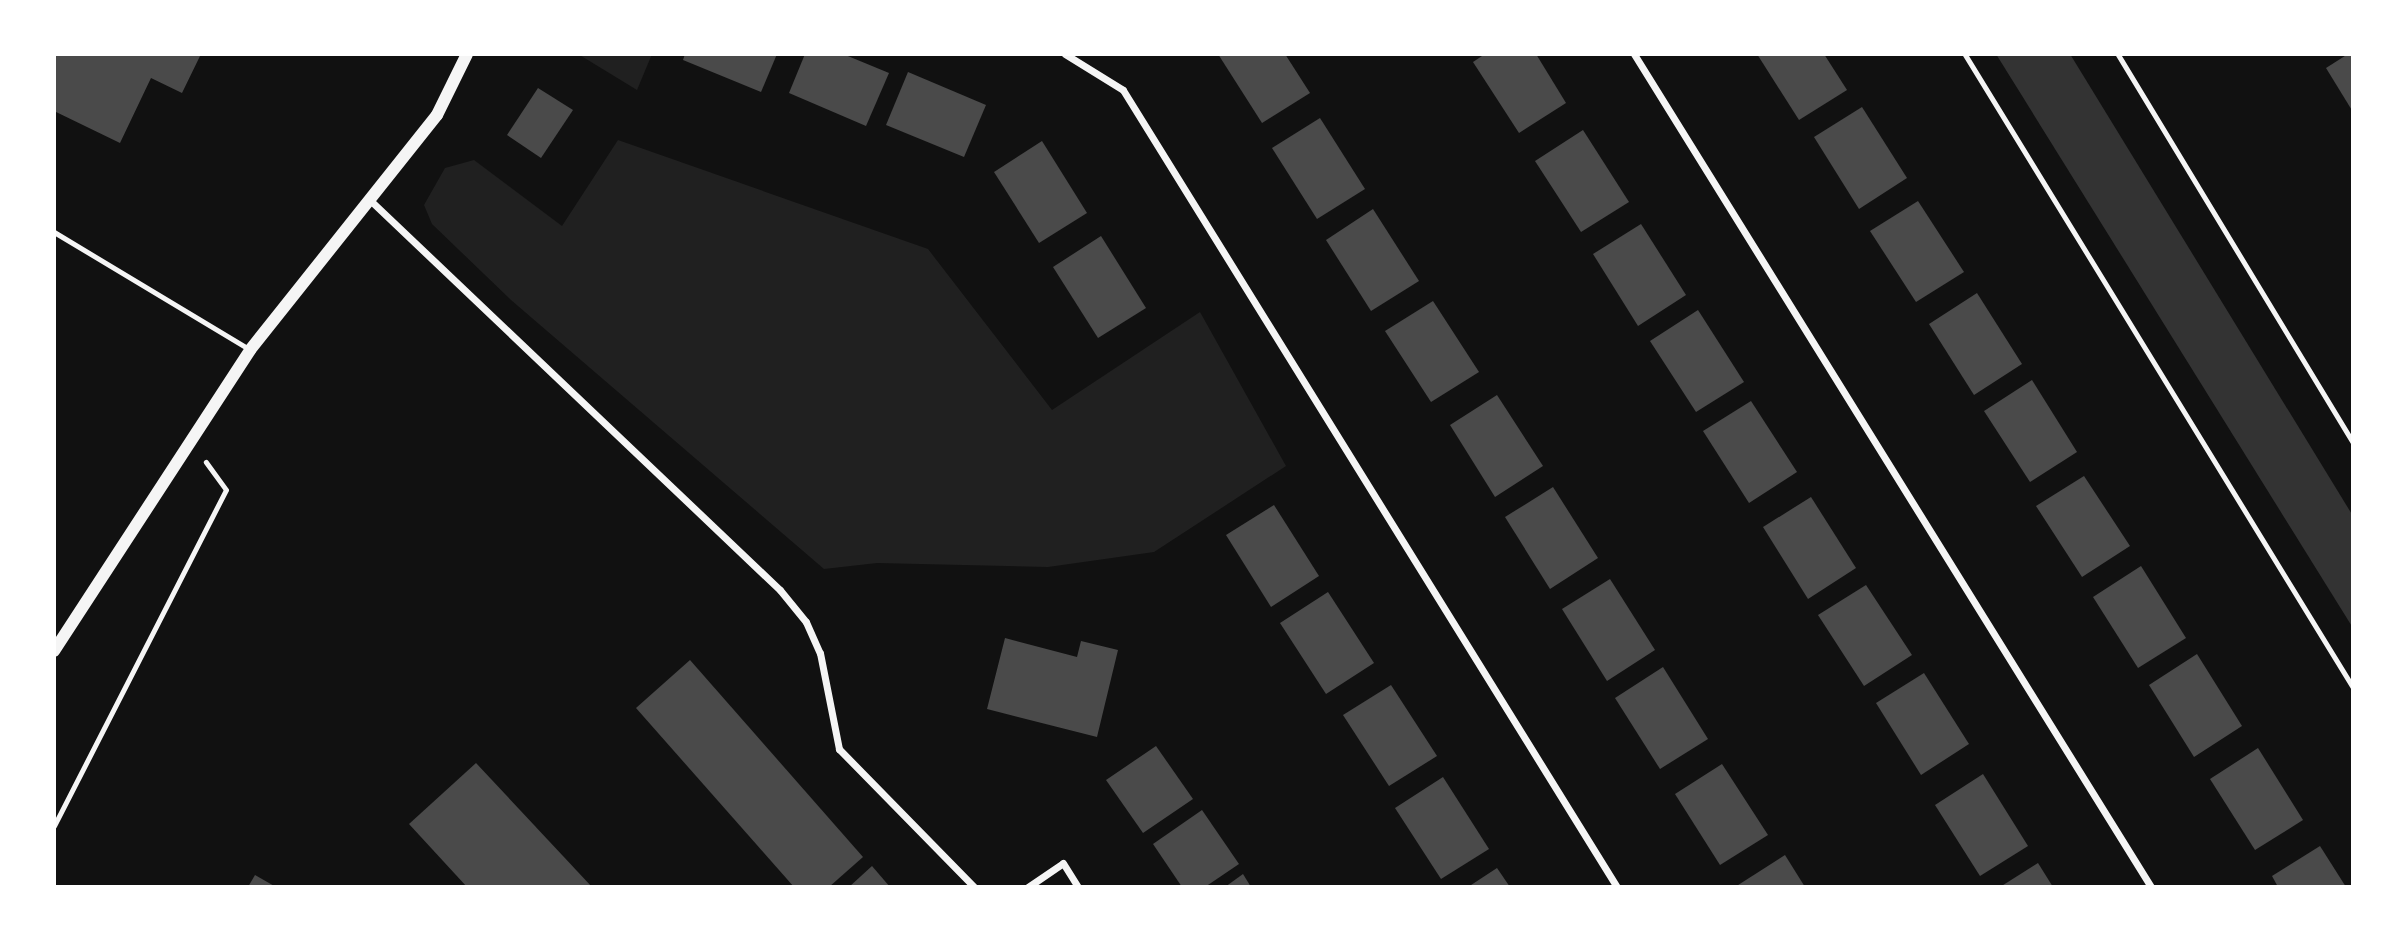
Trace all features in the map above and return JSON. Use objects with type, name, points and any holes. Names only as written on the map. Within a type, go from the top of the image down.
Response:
[{"type":"street","points":[[54,650],[189,438],[250,350],[372,202],[437,115],[467,54]]},
{"type":"street","points":[[1065,54],[1123,90],[1617,887]]},
{"type":"street","points":[[1634,54],[2151,887]]},
{"type":"street","points":[[372,202],[780,590],[806,622],[820,653],[839,749],[974,887]]},
{"type":"street","points":[[1028,887],[1063,863],[1078,887]]},
{"type":"lane","points":[[54,232],[250,350]]},
{"type":"path","points":[[1965,54],[2353,687]]},
{"type":"path","points":[[2118,54],[2353,442]]},
{"type":"path","points":[[54,826],[226,490],[189,438]]},
{"type":"shaded area","points":[[578,54],[652,54],[637,90]]},
{"type":"shaded area","points":[[1996,54],[2070,54],[2353,516],[2353,628]]},
{"type":"shaded area","points":[[618,140],[928,249],[1052,410],[1200,312],[1286,466],[1154,552],[1048,567],[877,563],[824,569],[511,300],[432,224],[424,205],[445,168],[474,160],[562,226]]},
{"type":"building","points":[[54,54],[201,54],[182,93],[151,78],[120,143],[54,111]]},
{"type":"building","points":[[685,54],[777,54],[761,92],[683,60]]},
{"type":"building","points":[[805,54],[843,54],[889,73],[866,126],[789,93]]},
{"type":"building","points":[[1218,54],[1285,54],[1310,93],[1262,123]]},
{"type":"building","points":[[1485,54],[1536,54],[1566,103],[1519,133],[1473,62]]},
{"type":"building","points":[[1757,54],[1824,54],[1847,90],[1799,120]]},
{"type":"building","points":[[2348,54],[2353,54],[2353,112],[2326,68]]},
{"type":"building","points":[[908,72],[986,105],[964,157],[886,125]]},
{"type":"building","points":[[538,88],[573,110],[541,158],[507,135]]},
{"type":"building","points":[[1862,107],[1907,178],[1859,209],[1814,137]]},
{"type":"building","points":[[1320,118],[1365,189],[1317,219],[1272,148]]},
{"type":"building","points":[[1583,130],[1629,202],[1581,232],[1535,161]]},
{"type":"building","points":[[1042,141],[1087,213],[1039,243],[994,172]]},
{"type":"building","points":[[1918,201],[1964,272],[1916,302],[1870,231]]},
{"type":"building","points":[[1373,209],[1419,281],[1371,311],[1326,240]]},
{"type":"building","points":[[1641,224],[1686,295],[1638,326],[1593,254]]},
{"type":"building","points":[[1101,236],[1146,308],[1098,338],[1053,267]]},
{"type":"building","points":[[1977,293],[2022,364],[1974,395],[1929,324]]},
{"type":"building","points":[[1433,301],[1479,372],[1431,402],[1385,331]]},
{"type":"building","points":[[1698,310],[1744,382],[1696,412],[1650,341]]},
{"type":"building","points":[[2032,380],[2077,452],[2030,482],[1984,411]]},
{"type":"building","points":[[1497,395],[1543,466],[1495,497],[1450,425]]},
{"type":"building","points":[[1751,401],[1797,472],[1749,503],[1703,431]]},
{"type":"building","points":[[2084,476],[2130,546],[2082,577],[2036,506]]},
{"type":"building","points":[[1553,487],[1598,558],[1550,589],[1505,517]]},
{"type":"building","points":[[1811,497],[1856,568],[1808,599],[1763,527]]},
{"type":"building","points":[[1274,505],[1319,576],[1271,607],[1226,535]]},
{"type":"building","points":[[2141,566],[2186,638],[2138,668],[2093,597]]},
{"type":"building","points":[[1610,579],[1655,650],[1607,681],[1562,609]]},
{"type":"building","points":[[1866,585],[1912,655],[1864,686],[1818,615]]},
{"type":"building","points":[[1328,592],[1374,663],[1326,694],[1280,623]]},
{"type":"building","points":[[1005,638],[1077,657],[1081,641],[1118,650],[1097,737],[987,709]]},
{"type":"building","points":[[2197,654],[2242,726],[2194,757],[2149,685]]},
{"type":"building","points":[[690,660],[863,857],[829,887],[794,887],[636,708]]},
{"type":"building","points":[[1663,667],[1708,739],[1660,769],[1615,698]]},
{"type":"building","points":[[1924,673],[1969,744],[1921,775],[1876,703]]},
{"type":"building","points":[[1391,685],[1437,756],[1389,786],[1343,715]]},
{"type":"building","points":[[1156,746],[1193,799],[1143,833],[1106,780]]},
{"type":"building","points":[[2258,748],[2303,820],[2255,850],[2210,779]]},
{"type":"building","points":[[476,763],[592,887],[467,887],[409,824]]},
{"type":"building","points":[[1722,764],[1768,835],[1720,865],[1675,794]]},
{"type":"building","points":[[1983,774],[2028,846],[1980,876],[1935,805]]},
{"type":"building","points":[[1443,777],[1489,849],[1441,879],[1395,808]]},
{"type":"building","points":[[1202,810],[1239,864],[1205,887],[1182,887],[1153,844]]},
{"type":"building","points":[[2320,846],[2346,887],[2278,887],[2272,876]]},
{"type":"building","points":[[1785,855],[1805,887],[1735,887]]},
{"type":"building","points":[[2038,863],[2053,887],[2000,887]]},
{"type":"building","points":[[872,866],[890,887],[849,887]]},
{"type":"building","points":[[1497,868],[1510,887],[1468,887]]},
{"type":"building","points":[[1243,874],[1251,887],[1225,887]]},
{"type":"building","points":[[255,875],[276,887],[248,887]]}]
